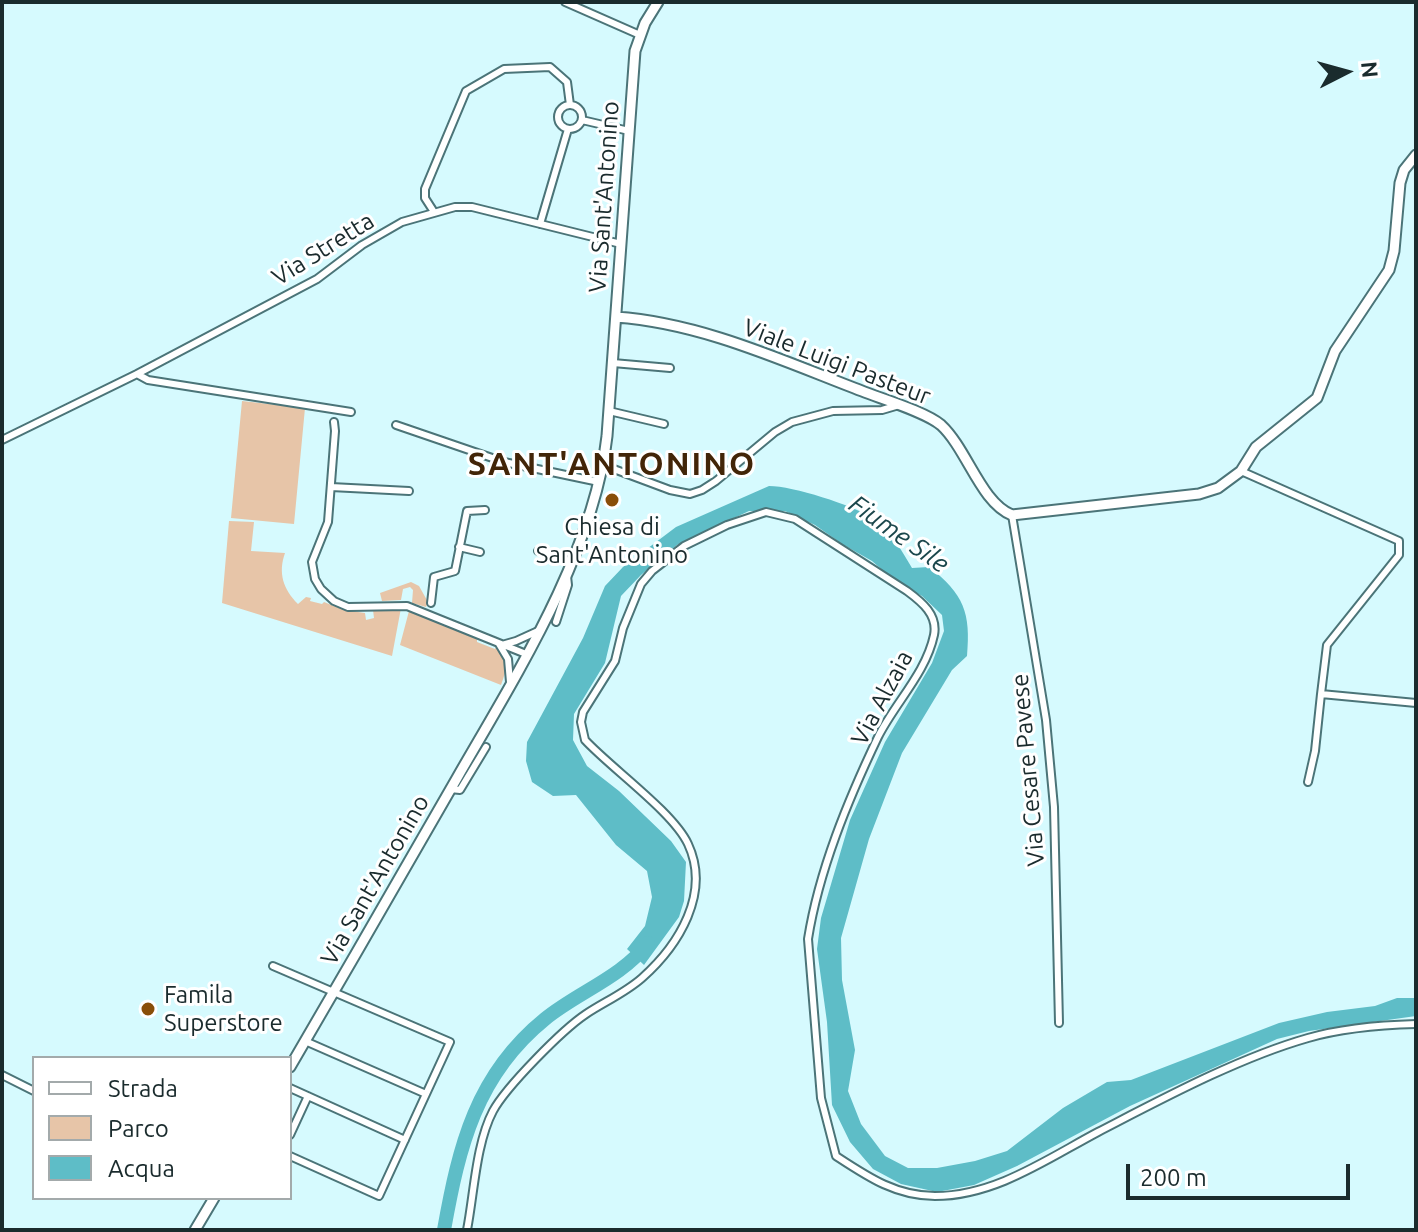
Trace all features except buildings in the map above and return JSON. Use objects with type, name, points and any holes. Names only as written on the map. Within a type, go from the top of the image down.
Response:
[{"type":"main road","name":"Via Sant'Antonino","points":[[292,1064],[510,683],[573,562],[603,465],[633,65],[640,35],[658,2]]},
{"type":"main road","points":[[1012,515],[1199,494],[1218,488],[1241,471],[1256,447],[1317,398],[1335,351],[1385,278],[1394,251],[1400,183],[1404,170],[1416,155]]},
{"type":"main road","name":"Viale Luigi Pasteur","points":[[616,317],[670,324],[706,333],[939,423],[954,440],[995,505],[1012,515]]},
{"type":"main road","points":[[195,1230],[213,1200]]},
{"type":"street","points":[[565,2],[640,35]]},
{"type":"street","points":[[434,212],[425,198],[425,189],[466,91],[504,69],[550,67],[567,82],[570,105]]},
{"type":"street","points":[[570,105],[579,109],[582,120]]},
{"type":"street","points":[[570,105],[560,110],[558,118],[561,125],[568,129],[575,128],[582,120]]},
{"type":"street","points":[[582,120],[629,131]]},
{"type":"street","points":[[540,224],[568,129]]},
{"type":"street","name":"Via Stretta","points":[[2,440],[137,374],[317,279],[362,245],[402,222],[455,207],[472,207],[621,244]]},
{"type":"street","points":[[613,363],[670,368]]},
{"type":"street","points":[[137,374],[148,380],[351,412]]},
{"type":"street","points":[[603,465],[670,490],[690,494],[716,481],[775,432],[792,422],[833,411],[882,410],[899,405]]},
{"type":"street","points":[[609,411],[664,424]]},
{"type":"street","points":[[334,422],[327,524],[312,562],[316,581],[326,595],[348,607],[407,606],[526,654]]},
{"type":"street","points":[[396,425],[504,462],[599,482]]},
{"type":"street","points":[[1241,471],[1399,541],[1401,547],[1399,555],[1327,645],[1315,751],[1308,782]]},
{"type":"street","points":[[331,487],[409,491]]},
{"type":"street","points":[[431,603],[434,577],[455,571],[467,511],[485,510]]},
{"type":"street","name":"Via Alzaia","points":[[467,1230],[484,1139],[497,1105],[563,1033],[644,976],[686,925],[694,901],[696,872],[684,836],[585,740],[581,722],[583,712],[615,661],[633,599],[652,571],[695,539],[766,512],[795,519],[907,591],[922,601],[934,624],[934,635],[920,669],[878,737],[854,794],[829,858],[808,939],[821,1098],[836,1156],[897,1191],[937,1196],[967,1193],[1033,1168],[1147,1107],[1280,1048],[1329,1033],[1416,1024]]},
{"type":"street","name":"Via Cesare Pavese","points":[[1012,515],[1046,720],[1054,807],[1059,1023]]},
{"type":"street","points":[[459,547],[480,552]]},
{"type":"street","points":[[538,551],[573,562]]},
{"type":"street","name":"Via Sant'Antonino","points":[[556,622],[568,585],[567,576]]},
{"type":"street","points":[[500,644],[538,631]]},
{"type":"street","points":[[500,644],[508,659],[510,683]]},
{"type":"street","points":[[1321,694],[1416,703]]},
{"type":"street","name":"Via Sant'Antonino","points":[[450,789],[460,790],[486,747]]},
{"type":"street","name":"Via Sant'Antonino","points":[[273,966],[335,990]]},
{"type":"street","points":[[292,1157],[379,1196],[450,1042],[335,990]]},
{"type":"street","points":[[305,1041],[426,1094]]},
{"type":"street","points":[[2,1075],[32,1090]]},
{"type":"street","points":[[292,1089],[405,1140]]},
{"type":"street","points":[[292,1131],[308,1096]]},
{"type":"green space","points":[[242,401],[305,408],[294,524],[231,518]]},
{"type":"green space","points":[[229,521],[254,522],[251,551],[285,553],[283,580],[298,604],[306,597],[311,598],[310,601],[365,613],[366,620],[374,618],[373,610],[401,608],[392,656],[222,603]]},
{"type":"green space","points":[[411,582],[419,586],[428,602],[426,607],[412,603],[413,590],[410,587],[403,589],[401,600],[382,601],[380,593]]},
{"type":"green space","points":[[409,611],[477,639],[477,642],[496,647],[506,664],[501,685],[400,645]]},
{"type":"water","points":[[769,486],[822,497],[873,518],[890,535],[912,568],[929,567],[950,586],[966,616],[967,656],[952,670],[902,753],[869,839],[841,938],[842,980],[855,1050],[848,1091],[861,1124],[885,1156],[908,1168],[937,1168],[1007,1151],[1063,1108],[1107,1082],[1131,1080],[1279,1023],[1327,1012],[1375,1006],[1397,998],[1416,998],[1416,1016],[1309,1031],[1277,1039],[1130,1106],[1017,1166],[974,1185],[937,1192],[901,1184],[873,1169],[850,1142],[832,1105],[827,1022],[817,949],[821,918],[850,820],[885,742],[932,663],[944,631],[942,615],[922,596],[897,583],[872,561],[815,525],[785,511],[749,511],[677,545],[621,596],[605,663],[574,714],[573,740],[587,766],[619,791],[671,841],[686,862],[684,901],[679,917],[644,965],[627,949],[645,926],[652,897],[647,871],[616,845],[576,795],[553,796],[532,782],[526,761],[527,742],[583,638],[605,586],[623,567],[676,527]]},
{"type":"waterway","name":"Fiume Sile","points":[[444,1230],[464,1141],[474,1114],[502,1064],[545,1019],[625,966],[648,943]]},
{"type":"place","name":"Chiesa di Sant'Antonino","points":[[612,500]]},
{"type":"place","name":"Famila Superstore","points":[[148,1009]]},
{"type":"district","name":"SANT'ANTONINO","points":[[612,464]]}]
